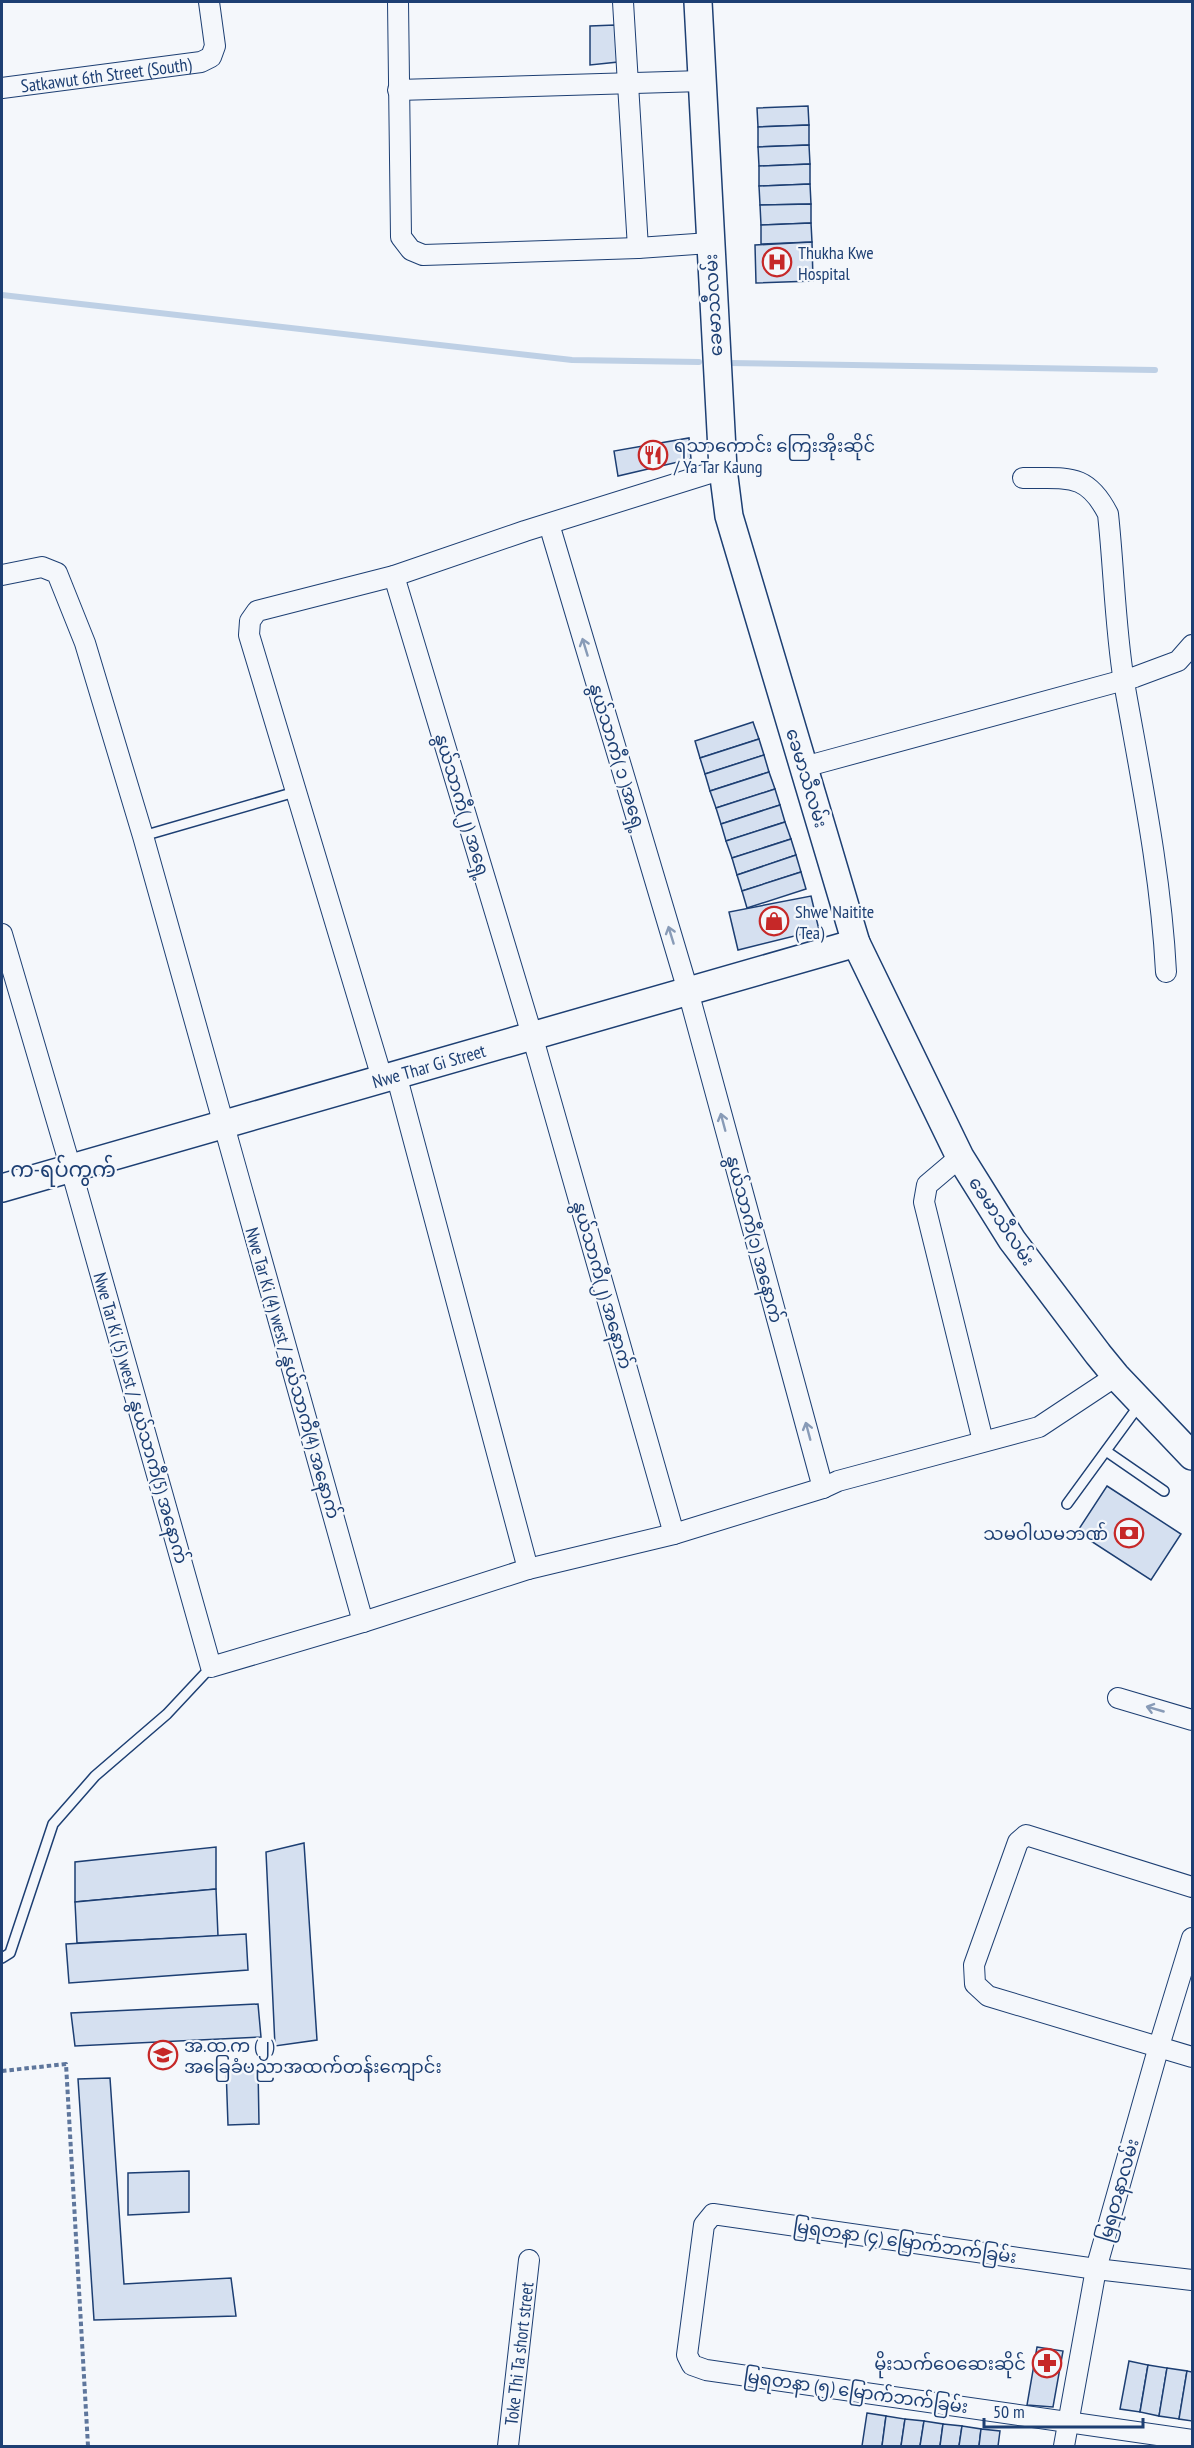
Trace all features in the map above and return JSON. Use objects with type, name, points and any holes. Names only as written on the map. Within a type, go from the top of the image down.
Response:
[{"type":"main road","name":"ခေမာသီလမ်း","points":[[698,2],[723,470],[729,516],[856,943],[960,1157],[1012,1240],[1116,1376],[1192,1456]]},
{"type":"main road","name":"Nwe Thar Gi Street","points":[[2,1188],[856,943]]},
{"type":"street","name":"Satkawut 6th Street (South)","points":[[2,88],[201,62],[211,57],[215,46],[209,2]]},
{"type":"street","points":[[398,2],[401,237],[411,250],[423,255],[638,248],[710,243]]},
{"type":"street","points":[[623,2],[638,248]]},
{"type":"street","points":[[398,90],[702,81]]},
{"type":"street","points":[[528,1569],[389,1076],[295,792],[249,635],[250,621],[257,611],[394,576],[549,524],[723,470]]},
{"type":"street","points":[[1023,478],[1077,480],[1091,488],[1100,497],[1108,514],[1140,765],[1161,903],[1167,972]]},
{"type":"street","name":"နွယ်သာကီ( ၁ )အရှေ့","points":[[549,524],[688,991]]},
{"type":"street","name":"Nwe Tar Ki (4) west / နွယ်သာကီ(4) အနောက်","points":[[2,574],[42,567],[57,573],[85,643],[143,836],[363,1622]]},
{"type":"street","name":"နွယ်သာကီ(၂) အရှေ့","points":[[394,576],[532,1035]]},
{"type":"street","points":[[804,767],[1130,678],[1178,661],[1192,645]]},
{"type":"street","name":"Nwe Tar Ki (5) west / နွယ်သာကီ(5) အနောက်","points":[[2,934],[71,1169],[210,1667]]},
{"type":"street","name":"နွယ်သာကီ(၁) အနောက်","points":[[688,991],[823,1488]]},
{"type":"street","name":"နွယ်သာကီ(၂) အနောက်","points":[[532,1035],[674,1534]]},
{"type":"street","points":[[960,1157],[927,1185],[924,1202],[983,1441]]},
{"type":"street","points":[[210,1667],[363,1622],[528,1569],[674,1534],[823,1488],[838,1481],[1039,1427],[1116,1376]]},
{"type":"street","points":[[1118,1698],[1192,1720]]},
{"type":"street","points":[[1192,1887],[1026,1835],[1018,1842],[974,1965],[975,1984],[988,1996],[1192,2057]]},
{"type":"street","name":"မြရတနာလမ်း","points":[[1064,2446],[1096,2269],[1192,1938]]},
{"type":"street","name":"မြရတနာ (၄) မြောက်ဘက်ခြမ်း","points":[[687,2355],[704,2225],[713,2214],[1096,2269],[1192,2280]]},
{"type":"street","name":"Toke Thi Ta short street","points":[[508,2446],[530,2260]]},
{"type":"street","name":"မြရတနာ (၅) မြောက်ဘက်ခြမ်း","points":[[687,2355],[692,2365],[706,2370],[1192,2440]]},
{"type":"lane","points":[[143,836],[295,792]]},
{"type":"lane","points":[[1067,1504],[1141,1403]]},
{"type":"lane","points":[[1106,1451],[1164,1491]]},
{"type":"lane","points":[[2,1958],[9,1953],[53,1824],[95,1776],[167,1714],[210,1667]]},
{"type":"path","points":[[2,2071],[66,2064],[88,2446]]},
{"type":"building","points":[[615,25],[618,62],[590,65],[590,26]]},
{"type":"building","points":[[808,106],[809,125],[758,127],[757,108]]},
{"type":"building","points":[[809,125],[809,145],[758,147],[758,127]]},
{"type":"building","points":[[809,145],[810,164],[759,166],[758,147]]},
{"type":"building","points":[[810,164],[810,184],[759,186],[759,166]]},
{"type":"building","points":[[810,184],[811,204],[760,205],[759,186]]},
{"type":"building","points":[[811,204],[811,223],[761,225],[760,205]]},
{"type":"building","points":[[811,223],[812,242],[761,244],[761,225]]},
{"type":"building","points":[[812,242],[813,281],[756,283],[755,245]]},
{"type":"building","name":"ရသာကောင်း ကြေးအိုးဆိုင် / Ya Tar Kaung","points":[[689,438],[691,459],[618,476],[614,451]]},
{"type":"building","points":[[753,722],[759,739],[700,758],[695,741]]},
{"type":"building","points":[[759,739],[764,755],[705,774],[700,758]]},
{"type":"building","points":[[764,755],[769,772],[710,791],[705,774]]},
{"type":"building","points":[[769,772],[775,789],[716,808],[710,791]]},
{"type":"building","points":[[775,789],[780,805],[721,824],[716,808]]},
{"type":"building","points":[[780,805],[785,822],[726,841],[721,824]]},
{"type":"building","points":[[785,822],[791,839],[732,858],[726,841]]},
{"type":"building","points":[[791,839],[796,855],[737,875],[732,858]]},
{"type":"building","points":[[796,855],[801,872],[742,891],[737,875]]},
{"type":"building","points":[[801,872],[806,889],[747,908],[742,891]]},
{"type":"building","name":"Shwe Naitite (Tea)","points":[[811,896],[819,930],[738,950],[729,912]]},
{"type":"building","name":"သမဝါယမဘဏ်","points":[[1107,1486],[1181,1534],[1151,1580],[1077,1532]]},
{"type":"building","points":[[304,1843],[317,2040],[275,2046],[266,1852]]},
{"type":"building","points":[[216,1847],[216,1889],[75,1902],[75,1862]]},
{"type":"building","points":[[216,1889],[218,1936],[77,1943],[75,1902]]},
{"type":"building","points":[[246,1934],[248,1970],[69,1983],[66,1944]]},
{"type":"building","points":[[258,2004],[261,2037],[75,2046],[71,2013]]},
{"type":"building","points":[[258,2067],[259,2124],[228,2125],[226,2068]]},
{"type":"building","points":[[110,2078],[124,2284],[231,2278],[236,2316],[94,2320],[78,2079]]},
{"type":"building","points":[[189,2171],[189,2212],[128,2215],[128,2173]]},
{"type":"building","points":[[1037,2347],[1063,2351],[1053,2407],[1027,2405]]},
{"type":"building","points":[[1129,2361],[1148,2365],[1140,2412],[1120,2409]]},
{"type":"building","points":[[1148,2365],[1167,2368],[1159,2416],[1140,2412]]},
{"type":"building","points":[[1167,2368],[1187,2371],[1179,2419],[1159,2416]]},
{"type":"building","points":[[1187,2371],[1192,2372],[1192,2421],[1179,2419]]},
{"type":"building","points":[[867,2413],[886,2416],[882,2446],[862,2446]]},
{"type":"building","points":[[886,2416],[905,2419],[901,2446],[882,2446]]},
{"type":"building","points":[[905,2419],[924,2421],[920,2446],[901,2446]]},
{"type":"building","points":[[924,2421],[943,2424],[940,2446],[920,2446]]},
{"type":"building","points":[[943,2424],[962,2426],[959,2446],[940,2446]]},
{"type":"building","points":[[962,2426],[981,2429],[979,2446],[959,2446]]},
{"type":"building","points":[[981,2429],[1000,2431],[998,2446],[979,2446]]},
{"type":"waterway","points":[[2,295],[572,360],[699,362]]},
{"type":"waterway","points":[[728,363],[1155,370]]},
{"type":"place","name":"Thukha Kwe Hospital","points":[[777,262]]},
{"type":"place","name":"ရသာကောင်း ကြေးအိုးဆိုင် / Ya Tar Kaung","points":[[653,455]]},
{"type":"place","name":"Shwe Naitite (Tea)","points":[[774,921]]},
{"type":"place","name":"သမဝါယမဘဏ်","points":[[1129,1533]]},
{"type":"place","name":"အ.ထ.က (၂) အခြေခံပညာအထက်တန်းကျောင်း","points":[[163,2055]]},
{"type":"place","name":"မိုးသက်ဝေဆေးဆိုင်","points":[[1047,2363]]},
{"type":"district","name":"က-ရပ်ကွက်","points":[[63,1169]]}]
